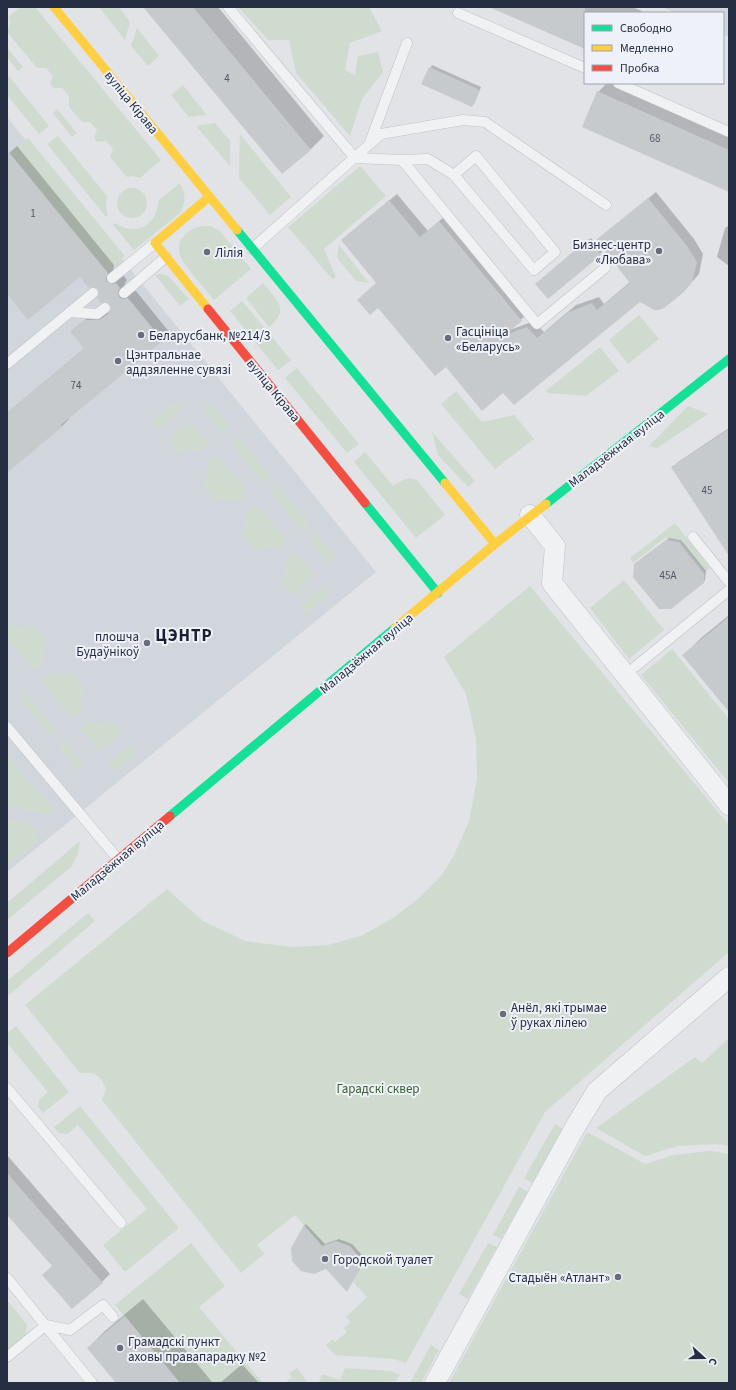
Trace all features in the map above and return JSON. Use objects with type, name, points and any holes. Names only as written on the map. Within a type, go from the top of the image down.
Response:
[{"type":"street","name":"вуліца Кірава","points":[[54,7],[495,544]]},
{"type":"street","points":[[155,243],[210,197]]},
{"type":"street","name":"вуліца Кірава","points":[[155,243],[438,592]]},
{"type":"street","name":"Маладзёжная вуліца","points":[[7,953],[530,515],[729,359]]},
{"type":"street","points":[[530,515],[555,546],[552,583],[729,805]]},
{"type":"street","points":[[435,1383],[574,1129],[597,1091],[729,977]]},
{"type":"lane","points":[[228,7],[355,158],[402,160],[428,159],[454,174],[534,270],[555,252],[476,156],[454,174]]},
{"type":"lane","points":[[458,13],[584,68]]},
{"type":"lane","points":[[370,144],[407,43]]},
{"type":"lane","points":[[632,86],[729,132]]},
{"type":"lane","points":[[252,249],[381,134],[463,120],[485,122],[606,205]]},
{"type":"lane","points":[[402,160],[537,324],[605,268]]},
{"type":"lane","points":[[112,278],[155,243]]},
{"type":"lane","points":[[124,293],[166,257]]},
{"type":"lane","points":[[7,364],[93,293]]},
{"type":"lane","points":[[70,312],[97,314],[106,308]]},
{"type":"lane","points":[[693,537],[729,582]]},
{"type":"lane","points":[[635,667],[729,590]]},
{"type":"lane","points":[[7,727],[118,859]]},
{"type":"lane","points":[[7,1088],[121,1223]]},
{"type":"lane","points":[[7,1278],[92,1383]]},
{"type":"lane","points":[[46,1325],[70,1330],[103,1305],[114,1317]]},
{"type":"lane","points":[[7,1357],[46,1325]]},
{"type":"shaded area","points":[[662,7],[729,7],[729,37],[724,34],[724,12],[674,12]]},
{"type":"shaded area","name":"плошча Будаўнікоў","points":[[7,117],[376,572],[7,872]]},
{"type":"green space","points":[[21,7],[35,7],[161,160],[140,178],[132,176],[127,177],[110,157],[113,149],[106,141],[97,142],[94,138],[97,130],[90,122],[82,122],[69,107],[69,96],[62,88],[54,88],[50,84],[53,76],[46,68],[37,68],[7,32],[10,23],[9,16]]},
{"type":"green space","points":[[99,7],[119,7],[130,22],[125,40]]},
{"type":"green space","points":[[238,7],[369,7],[382,31],[350,43],[345,70],[355,75],[358,56],[378,52],[383,72],[362,99],[350,136],[296,73],[289,40],[268,40]]},
{"type":"green space","points":[[137,28],[159,56],[148,66],[131,46]]},
{"type":"green space","points":[[7,48],[23,67],[18,71],[7,57]]},
{"type":"green space","points":[[9,76],[49,126],[39,134],[7,95],[7,77]]},
{"type":"green space","points":[[183,85],[207,115],[189,117],[171,95]]},
{"type":"green space","points":[[57,109],[77,133],[72,137],[53,113]]},
{"type":"green space","points":[[215,123],[230,141],[230,166],[196,126]]},
{"type":"green space","points":[[240,134],[291,197],[270,215],[239,178]]},
{"type":"green space","points":[[58,136],[107,196],[106,208],[108,215],[106,217],[47,144]]},
{"type":"green space","points":[[28,138],[125,256],[106,272],[9,153]]},
{"type":"green space","points":[[360,166],[386,196],[324,249],[336,277],[332,279],[288,227]]},
{"type":"green space","points":[[180,183],[184,198],[180,213],[134,250],[113,225],[115,223],[130,229],[144,227],[154,217],[157,210],[158,201]]},
{"type":"green space","points":[[132,188],[138,189],[146,197],[146,209],[138,217],[132,218],[126,217],[118,209],[117,203],[118,197],[126,189]]},
{"type":"green space","points":[[211,226],[220,231],[251,269],[214,300],[186,266],[179,250],[179,245],[184,236],[196,227]]},
{"type":"green space","points":[[339,245],[369,283],[356,281],[337,258]]},
{"type":"green space","points":[[155,275],[167,275],[189,299],[180,306]]},
{"type":"green space","points":[[263,283],[276,300],[280,310],[276,321],[269,327],[246,298]]},
{"type":"green space","points":[[242,301],[291,360],[278,370],[230,311]]},
{"type":"green space","points":[[639,315],[659,339],[628,364],[609,340]]},
{"type":"green space","points":[[600,347],[619,371],[586,396],[548,393],[546,391]]},
{"type":"green space","points":[[297,368],[359,444],[347,453],[285,378]]},
{"type":"green space","points":[[456,391],[482,422],[514,415],[534,439],[495,469],[441,404]]},
{"type":"green space","points":[[174,402],[181,411],[158,430],[151,421]]},
{"type":"green space","points":[[211,404],[230,427],[223,434],[203,410]]},
{"type":"green space","points":[[688,406],[708,414],[657,448],[649,446]]},
{"type":"green space","points":[[189,422],[209,445],[200,452],[188,450],[177,453],[167,440]]},
{"type":"green space","points":[[432,432],[475,481],[468,487],[438,455]]},
{"type":"green space","points":[[239,437],[269,475],[262,482],[231,444]]},
{"type":"green space","points":[[365,452],[393,486],[410,478],[417,480],[445,515],[416,538],[354,462]]},
{"type":"green space","points":[[217,455],[248,494],[237,502],[222,500],[216,502],[202,484],[208,474],[208,463]]},
{"type":"green space","points":[[278,486],[309,524],[301,530],[271,493]]},
{"type":"green space","points":[[256,504],[287,542],[278,550],[267,548],[256,551],[241,533],[246,523],[246,513]]},
{"type":"green space","points":[[675,523],[710,568],[705,572],[680,540],[665,538],[633,563],[630,558]]},
{"type":"green space","points":[[317,534],[336,558],[329,564],[310,541]]},
{"type":"green space","points":[[295,552],[314,576],[292,595],[281,581],[286,571],[286,560]]},
{"type":"green space","points":[[624,580],[664,630],[629,659],[590,608]]},
{"type":"green space","name":"Гарадскі сквер","points":[[530,586],[729,825],[729,952],[545,1112],[406,1363],[394,1359],[335,1355],[326,1345],[332,1340],[335,1342],[347,1332],[344,1328],[351,1322],[346,1317],[367,1297],[353,1282],[359,1270],[359,1257],[350,1246],[336,1241],[322,1246],[295,1215],[257,1245],[264,1254],[241,1273],[102,1100],[106,1089],[102,1080],[94,1074],[80,1073],[25,1005],[167,889],[203,921],[245,941],[292,947],[328,945],[361,936],[393,918],[419,898],[442,875],[454,855],[469,821],[477,779],[476,739],[466,694],[444,657]]},
{"type":"green space","points":[[323,587],[330,595],[307,614],[300,605]]},
{"type":"green space","points":[[11,624],[22,627],[33,624],[47,642],[43,652],[43,662],[33,670],[7,639],[7,627]]},
{"type":"green space","points":[[672,649],[729,719],[729,783],[641,675]]},
{"type":"green space","points":[[52,672],[57,674],[66,674],[72,672],[86,690],[81,700],[82,711],[72,719],[41,681]]},
{"type":"green space","points":[[26,693],[57,732],[51,737],[20,699]]},
{"type":"green space","points":[[90,721],[105,723],[111,721],[122,733],[99,752],[81,729]]},
{"type":"green space","points":[[66,742],[84,764],[77,770],[59,747]]},
{"type":"green space","points":[[131,744],[137,753],[115,771],[108,763]]},
{"type":"green space","points":[[7,756],[55,811],[50,815],[7,806]]},
{"type":"green space","points":[[7,820],[36,826],[37,841],[7,865]]},
{"type":"green space","points":[[80,841],[78,854],[72,866],[7,920],[7,903]]},
{"type":"green space","points":[[88,913],[95,921],[9,995],[7,992],[7,981]]},
{"type":"green space","points":[[16,1026],[69,1092],[43,1113],[38,1107],[39,1100],[48,1092],[7,1043],[7,1033]]},
{"type":"green space","points":[[729,1038],[729,1146],[717,1144],[677,1146],[645,1156],[596,1128],[695,1057],[702,1063]]},
{"type":"green space","points":[[80,1106],[179,1228],[125,1272],[103,1245],[147,1209],[78,1125],[67,1134],[59,1133],[54,1127]]},
{"type":"green space","points":[[555,1124],[563,1129],[532,1183],[524,1178]]},
{"type":"green space","name":"Стадыён «Атлант»","points":[[587,1132],[645,1164],[673,1155],[710,1151],[729,1154],[729,1383],[449,1383]]},
{"type":"green space","points":[[519,1187],[528,1192],[501,1239],[493,1235]]},
{"type":"green space","points":[[191,1243],[225,1286],[199,1307],[263,1383],[180,1383],[115,1305]]},
{"type":"green space","points":[[488,1243],[497,1247],[468,1299],[459,1294]]},
{"type":"green space","points":[[7,1300],[27,1325],[26,1335],[7,1351]]},
{"type":"green space","points":[[431,1345],[439,1350],[421,1383],[410,1383]]},
{"type":"green space","points":[[297,1368],[308,1383],[285,1383],[292,1377],[289,1374]]},
{"type":"green space","points":[[345,1368],[391,1371],[400,1375],[396,1381],[365,1383],[319,1382],[322,1374],[340,1380]]},
{"type":"building","points":[[143,7],[193,7],[311,150],[282,174]]},
{"type":"building","points":[[489,7],[585,7],[584,49]]},
{"type":"building","points":[[429,67],[480,90],[472,107],[421,84]]},
{"type":"building","points":[[597,91],[729,150],[729,192],[582,127]]},
{"type":"building","points":[[7,150],[108,273],[106,279],[107,282],[113,284],[116,283],[120,288],[118,291],[119,297],[122,299],[128,298],[163,341],[61,425],[62,427],[7,473],[7,413],[84,349],[70,331],[85,320],[101,319],[109,313],[111,308],[108,302],[101,303],[97,298],[99,292],[98,289],[92,287],[89,288],[80,277],[28,320],[7,294]]},
{"type":"building","points":[[648,198],[687,246],[697,262],[692,282],[684,292],[664,308],[659,310],[654,310],[640,302],[514,405],[503,393],[482,411],[446,367],[435,376],[378,308],[370,315],[357,300],[376,283],[341,240],[389,200],[420,237],[439,221],[522,321],[505,335],[527,327],[537,338],[569,312],[592,303],[597,310],[630,283],[596,240]]},
{"type":"building","points":[[588,239],[601,255],[548,299],[535,284]]},
{"type":"building","points":[[729,429],[729,556],[671,467]]},
{"type":"building","points":[[666,540],[679,542],[704,574],[704,583],[671,609],[659,609],[633,577],[634,564]]},
{"type":"building","points":[[729,617],[729,712],[682,655]]},
{"type":"building","points":[[7,1173],[103,1283],[72,1309],[42,1275],[52,1266],[7,1215]]},
{"type":"building","name":"Городской туалет","points":[[304,1225],[322,1246],[336,1241],[350,1246],[359,1257],[359,1270],[347,1292],[326,1269],[314,1274],[301,1271],[292,1261],[291,1248]]},
{"type":"building","points":[[125,1316],[180,1383],[116,1383],[87,1348]]},
{"type":"traffic: fast","points":[[237,230],[445,483]]},
{"type":"traffic: fast","points":[[546,504],[729,359]]},
{"type":"traffic: fast","points":[[365,503],[438,593]]},
{"type":"traffic: fast","points":[[170,816],[395,628]]},
{"type":"traffic: slow","points":[[54,7],[237,230]]},
{"type":"traffic: slow","points":[[208,309],[155,243],[209,197]]},
{"type":"traffic: slow","points":[[445,483],[495,544]]},
{"type":"traffic: slow","points":[[395,628],[495,544],[546,504]]},
{"type":"traffic: jam","points":[[208,309],[365,503]]},
{"type":"traffic: jam","points":[[7,953],[170,816]]},
{"type":"place","name":"Бизнес-центр «Любава»","points":[[659,251]]},
{"type":"place","name":"Лілія","points":[[207,252]]},
{"type":"place","name":"Беларусбанк, №214/3","points":[[141,335]]},
{"type":"place","name":"Гасцініца «Беларусь»","points":[[448,338]]},
{"type":"place","name":"Цэнтральнае аддзяленне сувязі","points":[[118,361]]},
{"type":"place","name":"плошча Будаўнікоў","points":[[147,643]]},
{"type":"place","name":"Анёл, які трымае ў руках лілею","points":[[503,1014]]},
{"type":"place","name":"Городской туалет","points":[[325,1259]]},
{"type":"place","name":"Стадыён «Атлант»","points":[[618,1277]]},
{"type":"place","name":"Грамадскі пункт аховы правапарадку №2","points":[[120,1348]]},
{"type":"district","name":"ЦЭНТР","points":[[184,635]]}]
